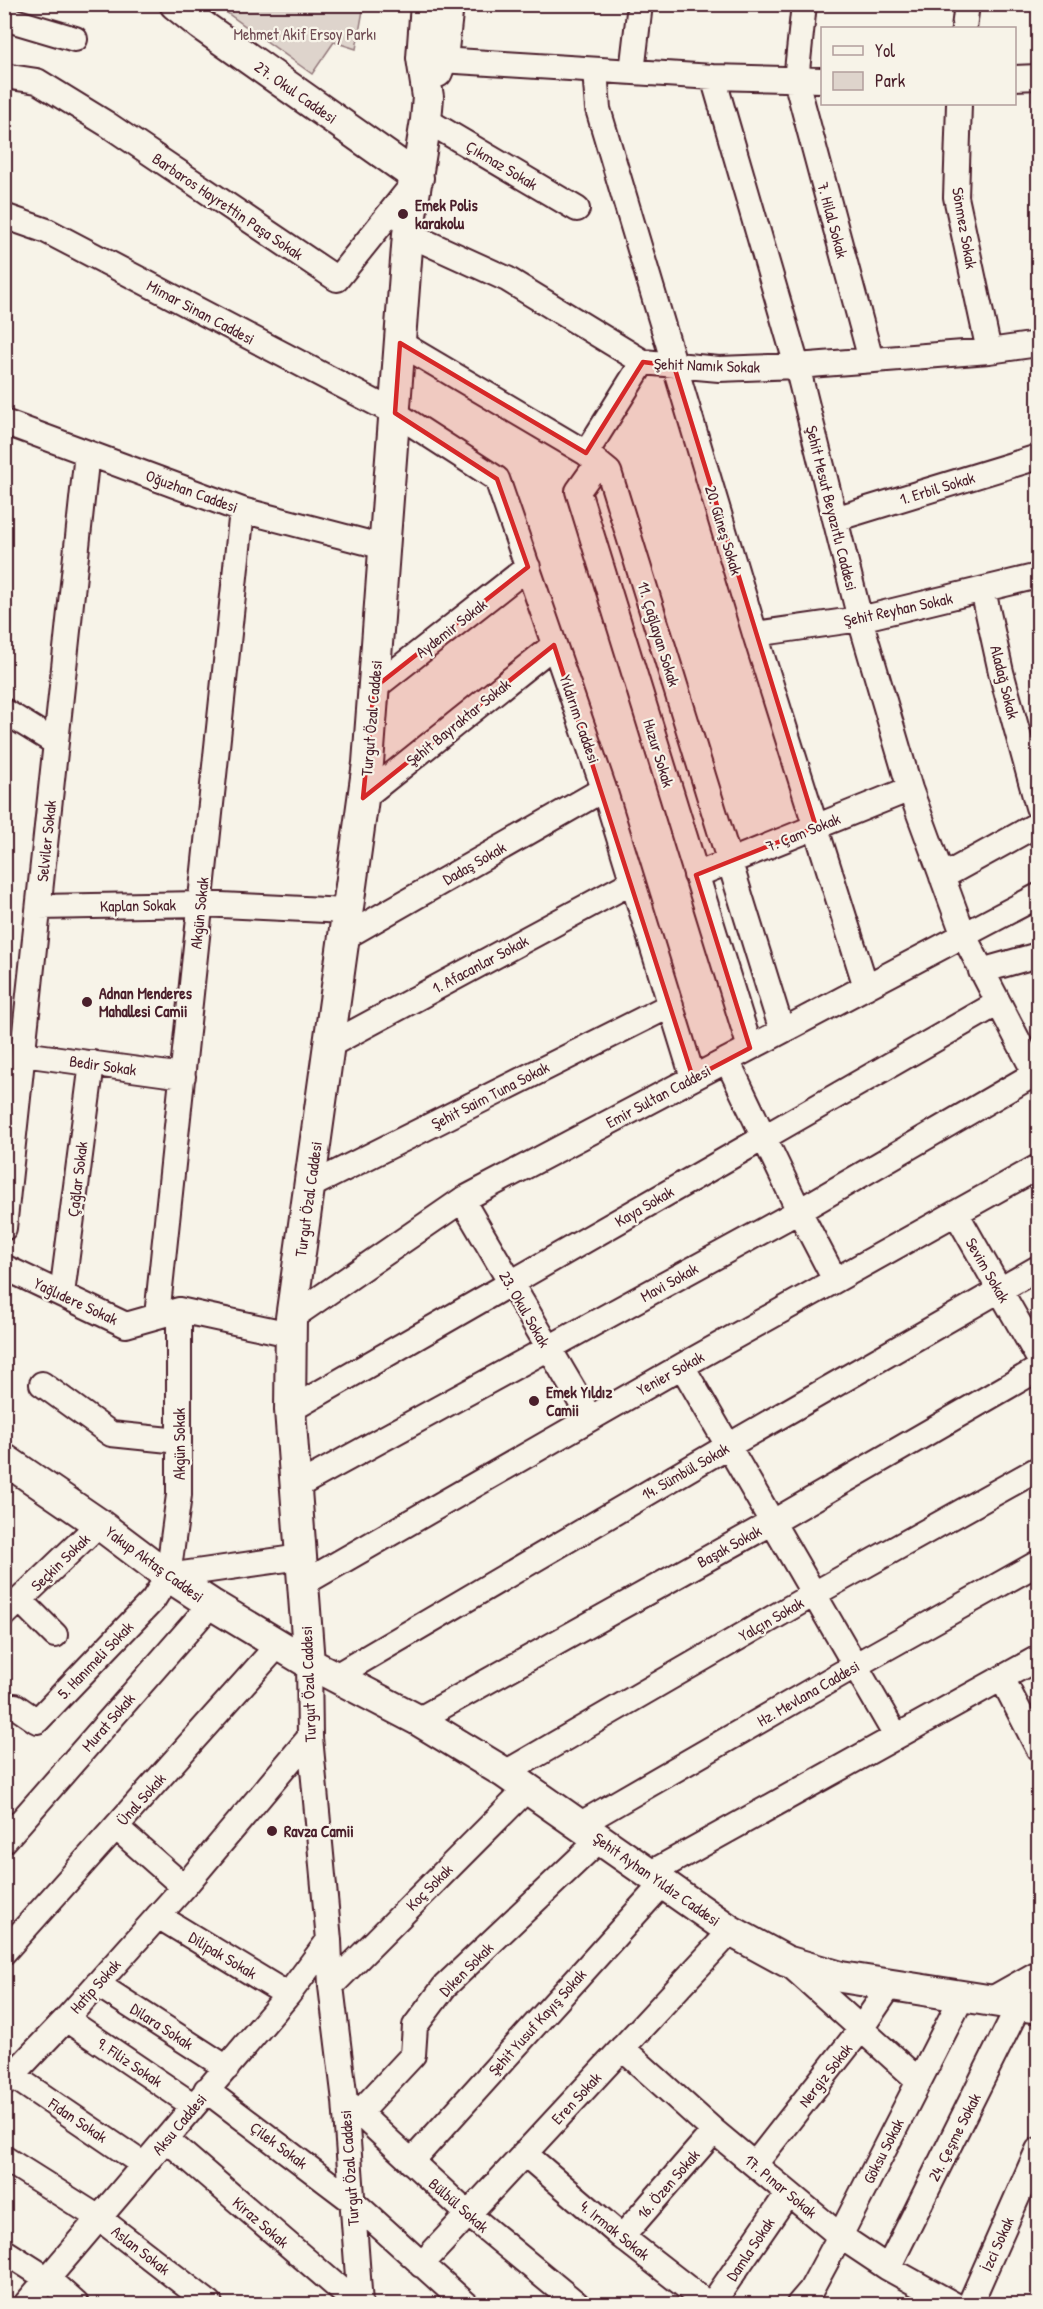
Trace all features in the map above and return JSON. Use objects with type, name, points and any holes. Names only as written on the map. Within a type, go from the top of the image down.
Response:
[{"type":"main road","name":"27. Okul Caddesi","points":[[175,4],[201,26],[418,178]]},
{"type":"main road","name":"Turgut Özal Caddesi","points":[[426,4],[432,59]]},
{"type":"main road","name":"Turgut Özal Caddesi","points":[[321,1670],[302,1570],[290,1410],[291,1326],[363,798],[374,688],[408,234],[418,178],[432,59],[448,4]]},
{"type":"main road","name":"Yakup Aktaş Caddesi","points":[[6,1462],[99,1524],[168,1576],[210,1604],[321,1670]]},
{"type":"main road","name":"Şehit Ayhan Yıldız Caddesi","points":[[321,1670],[418,1720],[516,1781],[731,1931],[786,1960],[841,1977],[892,1983],[1029,2006]]},
{"type":"street","points":[[632,72],[640,4]]},
{"type":"street","points":[[796,80],[804,4]]},
{"type":"street","points":[[964,27],[967,4]]},
{"type":"street","points":[[4,18],[75,39]]},
{"type":"street","points":[[432,59],[632,72],[821,80]]},
{"type":"street","name":"20. Güneş Sokak","points":[[595,70],[598,109],[755,634],[866,987]]},
{"type":"street","name":"Barbaros Hayrettin Paşa Sokak","points":[[4,76],[37,81],[107,124],[337,279],[418,178]]},
{"type":"street","name":"Şehit Mesut Beyazıtlı Caddesi","points":[[713,76],[797,366],[860,619],[910,789],[964,936],[1037,1075]]},
{"type":"street","points":[[1016,78],[1038,77]]},
{"type":"street","name":"7. Hilal Sokak","points":[[796,80],[871,360]]},
{"type":"street","name":"Sönmez Sokak","points":[[959,105],[956,197],[989,351]]},
{"type":"street","name":"Çıkmaz Sokak","points":[[427,109],[577,209]]},
{"type":"street","name":"Mimar Sinan Caddesi","points":[[4,216],[47,231],[395,413]]},
{"type":"street","name":"Şehit Namık Sokak","points":[[408,234],[507,279],[643,362],[719,369],[797,366],[989,351],[1038,344]]},
{"type":"street","name":"11. Çağlayan Sokak","points":[[400,343],[592,458],[609,472],[782,1031]]},
{"type":"street","points":[[592,458],[643,362]]},
{"type":"street","name":"Yıldırım Caddesi","points":[[395,413],[497,479],[604,789],[693,1078]]},
{"type":"street","name":"Oğuzhan Caddesi","points":[[4,422],[242,510],[384,547]]},
{"type":"street","name":"Selviler Sokak","points":[[4,1228],[16,1064],[39,907],[87,453]]},
{"type":"street","name":"1. Erbil Sokak","points":[[835,519],[1038,457]]},
{"type":"street","name":"Huzur Sokak","points":[[592,458],[578,491],[750,1048]]},
{"type":"street","name":"Akgün Sokak","points":[[168,1576],[179,1495],[179,1441],[168,1313],[183,1076],[242,510]]},
{"type":"street","name":"Aydemir Sokak","points":[[374,688],[528,567]]},
{"type":"street","name":"Şehit Reyhan Sokak","points":[[755,634],[860,619],[1038,576]]},
{"type":"street","name":"Aladağ Sokak","points":[[983,590],[1001,672],[1038,807]]},
{"type":"street","name":"Şehit Bayraktar Sokak","points":[[363,798],[554,645]]},
{"type":"street","points":[[4,711],[56,743]]},
{"type":"street","name":"Dadaş Sokak","points":[[345,924],[604,789]]},
{"type":"street","name":"7. Çam Sokak","points":[[696,875],[910,789]]},
{"type":"street","points":[[942,877],[1038,824]]},
{"type":"street","name":"1. Afacanlar Sokak","points":[[328,1046],[632,882]]},
{"type":"street","name":"Emir Sultan Caddesi","points":[[291,1326],[462,1200],[1038,896]]},
{"type":"street","name":"Kaplan Sokak","points":[[39,907],[200,904],[345,924]]},
{"type":"street","points":[[981,971],[1038,955]]},
{"type":"street","name":"Kaya Sokak","points":[[290,1410],[998,1003]]},
{"type":"street","name":"Şehit Saim Tuna Sokak","points":[[310,1186],[671,1005]]},
{"type":"street","points":[[726,1060],[835,1280]]},
{"type":"street","name":"Bedir Sokak","points":[[16,1064],[92,1064],[183,1076]]},
{"type":"street","name":"Çağlar Sokak","points":[[62,1294],[92,1064]]},
{"type":"street","name":"Mavi Sokak","points":[[297,1486],[799,1211],[1037,1075]]},
{"type":"street","name":"Yenier Sokak","points":[[302,1570],[590,1418],[1038,1167]]},
{"type":"street","name":"23. Okul Sokak","points":[[462,1200],[590,1418]]},
{"type":"street","name":"Sevim Sokak","points":[[956,1213],[1038,1357]]},
{"type":"street","name":"Yağlıdere Sokak","points":[[4,1267],[126,1325],[168,1313],[291,1326]]},
{"type":"street","name":"14. Sümbül Sokak","points":[[321,1670],[728,1446],[1038,1268]]},
{"type":"street","points":[[682,1366],[897,1736]]},
{"type":"street","name":"Başak Sokak","points":[[418,1720],[773,1522],[1038,1369]]},
{"type":"street","points":[[42,1384],[111,1434],[179,1441]]},
{"type":"street","name":"Yalçın Sokak","points":[[516,1781],[814,1594],[1038,1469]]},
{"type":"street","name":"Seçkin Sokak","points":[[56,1635],[12,1608],[99,1524]]},
{"type":"street","name":"Hz. Mevlana Caddesi","points":[[589,1832],[856,1665],[1038,1563]]},
{"type":"street","points":[[168,1576],[302,1570]]},
{"type":"street","name":"5. Hanımeli Sokak","points":[[8,1706],[37,1721],[153,1600],[168,1576]]},
{"type":"street","name":"Murat Sokak","points":[[4,1840],[210,1604]]},
{"type":"street","name":"Ünal Sokak","points":[[4,1952],[278,1646]]},
{"type":"street","name":"Şehit Yusuf Kayış Sokak","points":[[411,2162],[656,1878],[897,1736],[1038,1658]]},
{"type":"street","name":"Turgut Özal Caddesi","points":[[321,1670],[310,1737],[329,1940],[331,1986],[352,2107],[351,2200],[359,2304]]},
{"type":"street","points":[[1002,1678],[1038,1748]]},
{"type":"street","name":"Hatip Sokak","points":[[9,2080],[184,1887],[310,1737]]},
{"type":"street","name":"Koç Sokak","points":[[331,1986],[516,1781]]},
{"type":"street","points":[[116,1827],[184,1887]]},
{"type":"street","name":"Diken Sokak","points":[[352,2107],[413,2055],[415,2026],[445,1986],[589,1832]]},
{"type":"street","name":"Dilipak Sokak","points":[[158,1916],[288,1995]]},
{"type":"street","name":"Eren Sokak","points":[[420,2265],[731,1931]]},
{"type":"street","name":"Aksu Caddesi","points":[[26,2304],[288,1995],[329,1940]]},
{"type":"street","points":[[786,1960],[918,2081]]},
{"type":"street","points":[[976,1998],[1038,1973]]},
{"type":"street","name":"Nergiz Sokak","points":[[754,2164],[860,2030],[892,1983]]},
{"type":"street","name":"Dilara Sokak","points":[[97,1984],[227,2068]]},
{"type":"street","name":"Göksu Sokak","points":[[812,2300],[840,2236],[918,2081],[976,1998]]},
{"type":"street","name":"24. Çeşme Sokak","points":[[888,2268],[1029,2006]]},
{"type":"street","name":"9. Filiz Sokak","points":[[66,2019],[200,2098]]},
{"type":"street","name":"17. Pınar Sokak","points":[[622,2048],[714,2131],[840,2236],[888,2268],[953,2304]]},
{"type":"street","name":"Fidan Sokak","points":[[9,2080],[144,2164]]},
{"type":"street","name":"Çilek Sokak","points":[[200,2098],[351,2200],[420,2265],[466,2304]]},
{"type":"street","name":"Bülbül Sokak","points":[[352,2107],[468,2214],[577,2304]]},
{"type":"street","name":"16. Özen Sokak","points":[[622,2237],[714,2131]]},
{"type":"street","name":"Kiraz Sokak","points":[[166,2139],[359,2304]]},
{"type":"street","name":"İzci Sokak","points":[[970,2304],[1038,2150]]},
{"type":"street","name":"4. Irmak Sokak","points":[[524,2154],[622,2237],[710,2304]]},
{"type":"street","name":"Aslan Sokak","points":[[4,2158],[99,2218],[210,2304]]},
{"type":"street","name":"Damla Sokak","points":[[710,2304],[788,2193]]},
{"type":"street","points":[[4,2251],[48,2279],[76,2304]]},
{"type":"highlighted area","points":[[400,343],[586,453],[643,362],[674,366],[816,827],[696,875],[750,1048],[693,1078],[554,645],[363,798],[374,688],[528,567],[497,479],[395,413]]},
{"type":"green space","name":"Mehmet Akif Ersoy Parkı","points":[[216,5],[364,5],[356,49],[334,42],[312,74]]},
{"type":"place","name":"Emek Polis karakolu","points":[[403,214]]},
{"type":"place","name":"Adnan Menderes Mahallesi Camii","points":[[87,1002]]},
{"type":"place","name":"Emek Yıldız Camii","points":[[534,1401]]},
{"type":"place","name":"Ravza Camii","points":[[272,1831]]}]
